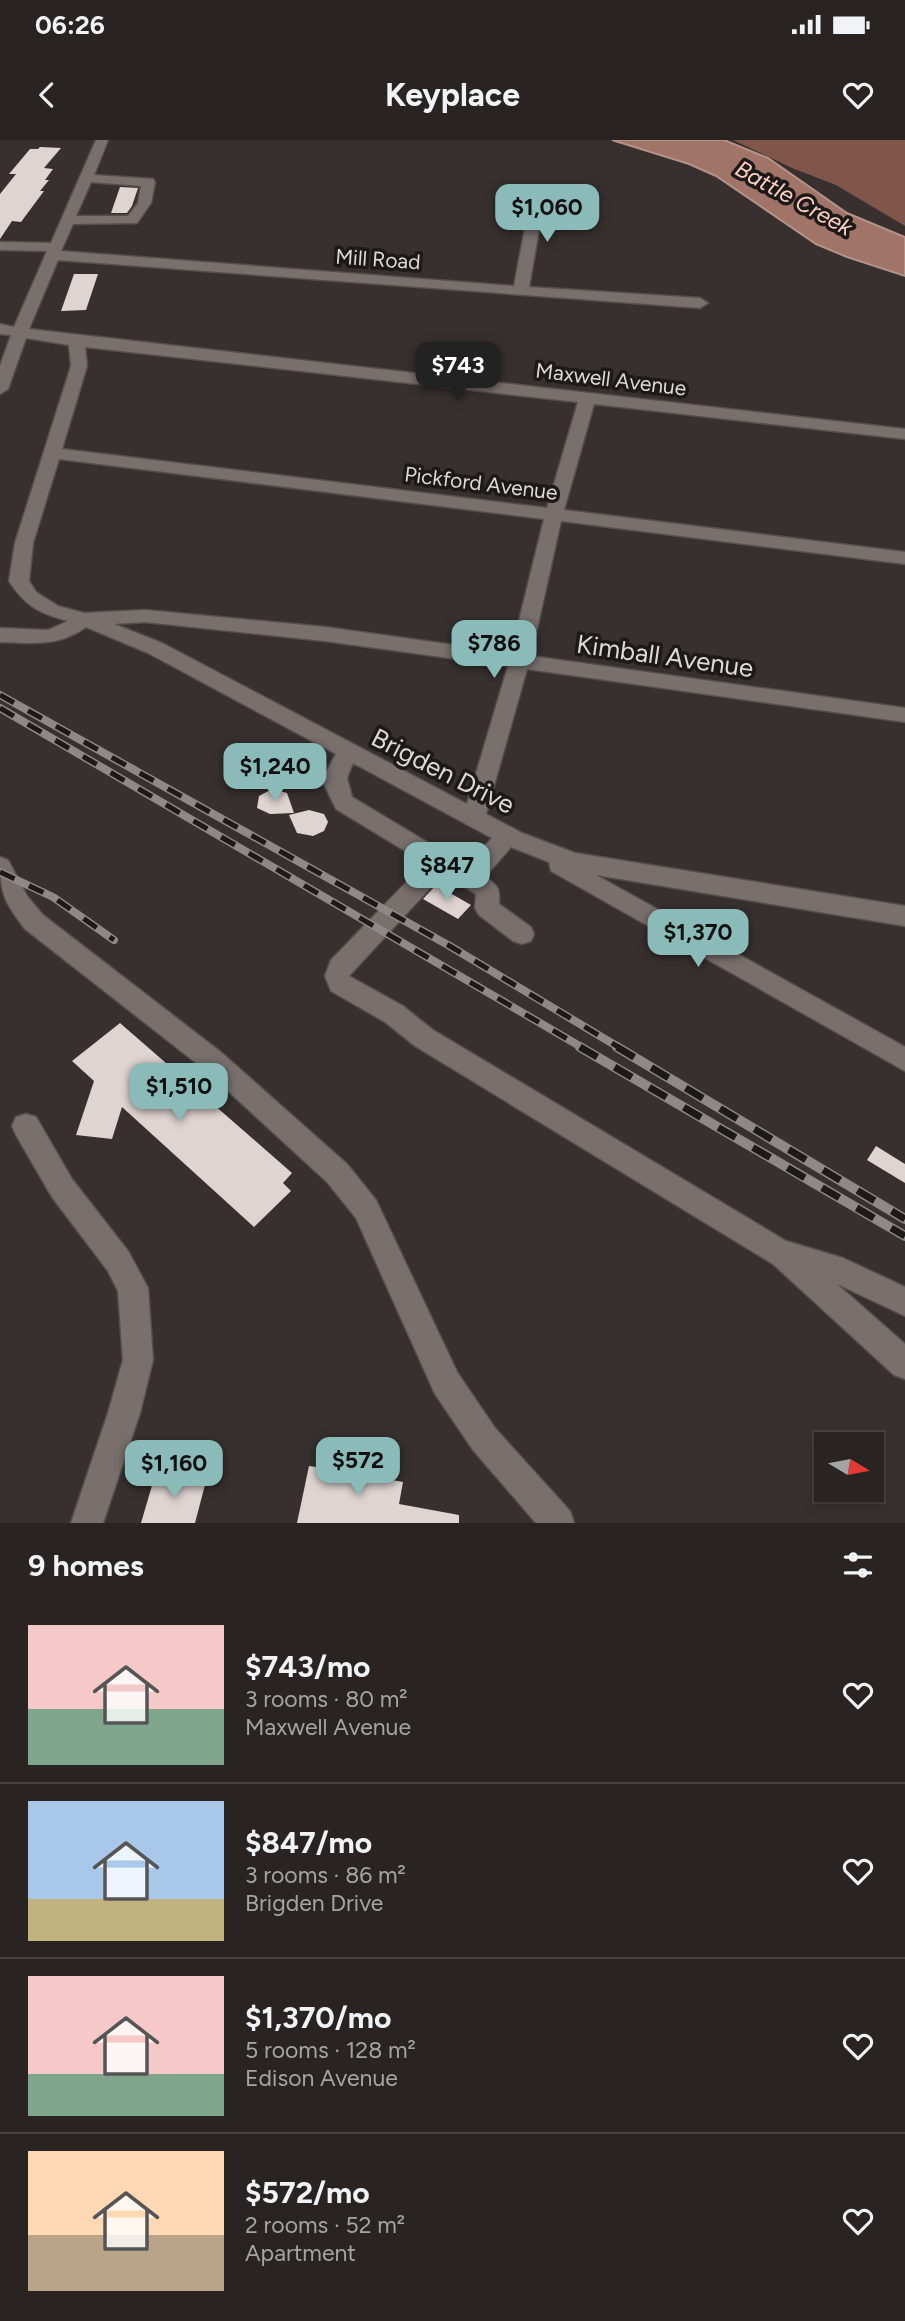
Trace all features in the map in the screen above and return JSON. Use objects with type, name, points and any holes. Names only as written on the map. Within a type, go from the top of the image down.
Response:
[{"type":"street","points":[[0,389],[20,331],[102,140]]},
{"type":"street","points":[[67,220],[132,220],[141,212],[147,197],[148,182],[85,178]]},
{"type":"street","points":[[521,291],[538,191]]},
{"type":"street","points":[[0,246],[54,251]]},
{"type":"street","name":"Mill Road","points":[[54,251],[521,291],[700,303]]},
{"type":"street","points":[[0,329],[20,331]]},
{"type":"street","name":"Maxwell Avenue","points":[[20,331],[76,347],[587,398],[905,434]]},
{"type":"street","name":"Brigden Drive","points":[[76,347],[79,366],[24,543],[19,581],[29,596],[51,610],[84,619],[167,654],[511,837],[572,862],[905,916]]},
{"type":"street","points":[[474,817],[519,662],[554,514],[587,398]]},
{"type":"street","name":"Pickford Avenue","points":[[52,453],[905,558]]},
{"type":"street","name":"Kimball Avenue","points":[[84,619],[145,617],[325,634],[905,715]]},
{"type":"street","points":[[0,635],[50,637],[84,619]]},
{"type":"street","points":[[349,753],[337,769],[334,781],[336,793],[344,803],[488,890],[487,908],[522,934]]},
{"type":"street","points":[[469,879],[511,837],[905,1060]]},
{"type":"street","points":[[441,862],[340,967],[337,976],[340,984],[394,1014],[424,1038],[779,1253],[905,1364]]},
{"type":"street","points":[[0,866],[19,903],[34,922],[213,1061],[337,1173],[366,1209],[446,1383],[484,1439],[558,1523]]},
{"type":"street","points":[[26,1126],[62,1188],[118,1261],[133,1288],[138,1360],[124,1413],[87,1523]]},
{"type":"street","points":[[779,1253],[844,1272],[905,1302]]},
{"type":"shaded area","points":[[733,140],[905,140],[905,226],[836,185]]},
{"type":"water","name":"Battle Creek","points":[[612,140],[724,140],[768,158],[847,213],[905,237],[905,276],[816,244],[716,176],[689,164]]},
{"type":"building","points":[[61,148],[44,168],[53,169],[45,180],[49,180],[21,222],[12,221],[0,239],[0,194],[16,174],[9,174],[30,149]]},
{"type":"building","points":[[120,187],[138,188],[127,213],[111,213]]},
{"type":"building","points":[[74,274],[98,274],[86,310],[61,311]]},
{"type":"building","points":[[272,789],[287,793],[294,813],[270,814],[257,808],[259,796]]},
{"type":"building","points":[[309,810],[324,814],[328,822],[324,831],[313,836],[297,833],[289,815]]},
{"type":"building","points":[[436,885],[471,905],[458,919],[423,899]]},
{"type":"building","points":[[120,1023],[292,1173],[283,1183],[291,1191],[254,1227],[122,1107],[112,1139],[76,1135],[94,1081],[72,1061]]},
{"type":"building","points":[[876,1146],[905,1164],[905,1183],[867,1160]]},
{"type":"building","points":[[327,1450],[356,1455],[353,1473],[403,1482],[399,1504],[459,1515],[459,1523],[297,1523],[309,1466],[323,1468]]},
{"type":"building","points":[[156,1472],[206,1481],[195,1523],[141,1523]]},
{"type":"railway","points":[[0,695],[448,945],[620,1048]]},
{"type":"railway","points":[[0,708],[583,1048]]},
{"type":"railway","points":[[0,872],[53,897],[114,940]]},
{"type":"railway","points":[[580,1047],[905,1236]]},
{"type":"railway","points":[[617,1047],[905,1219]]}]
